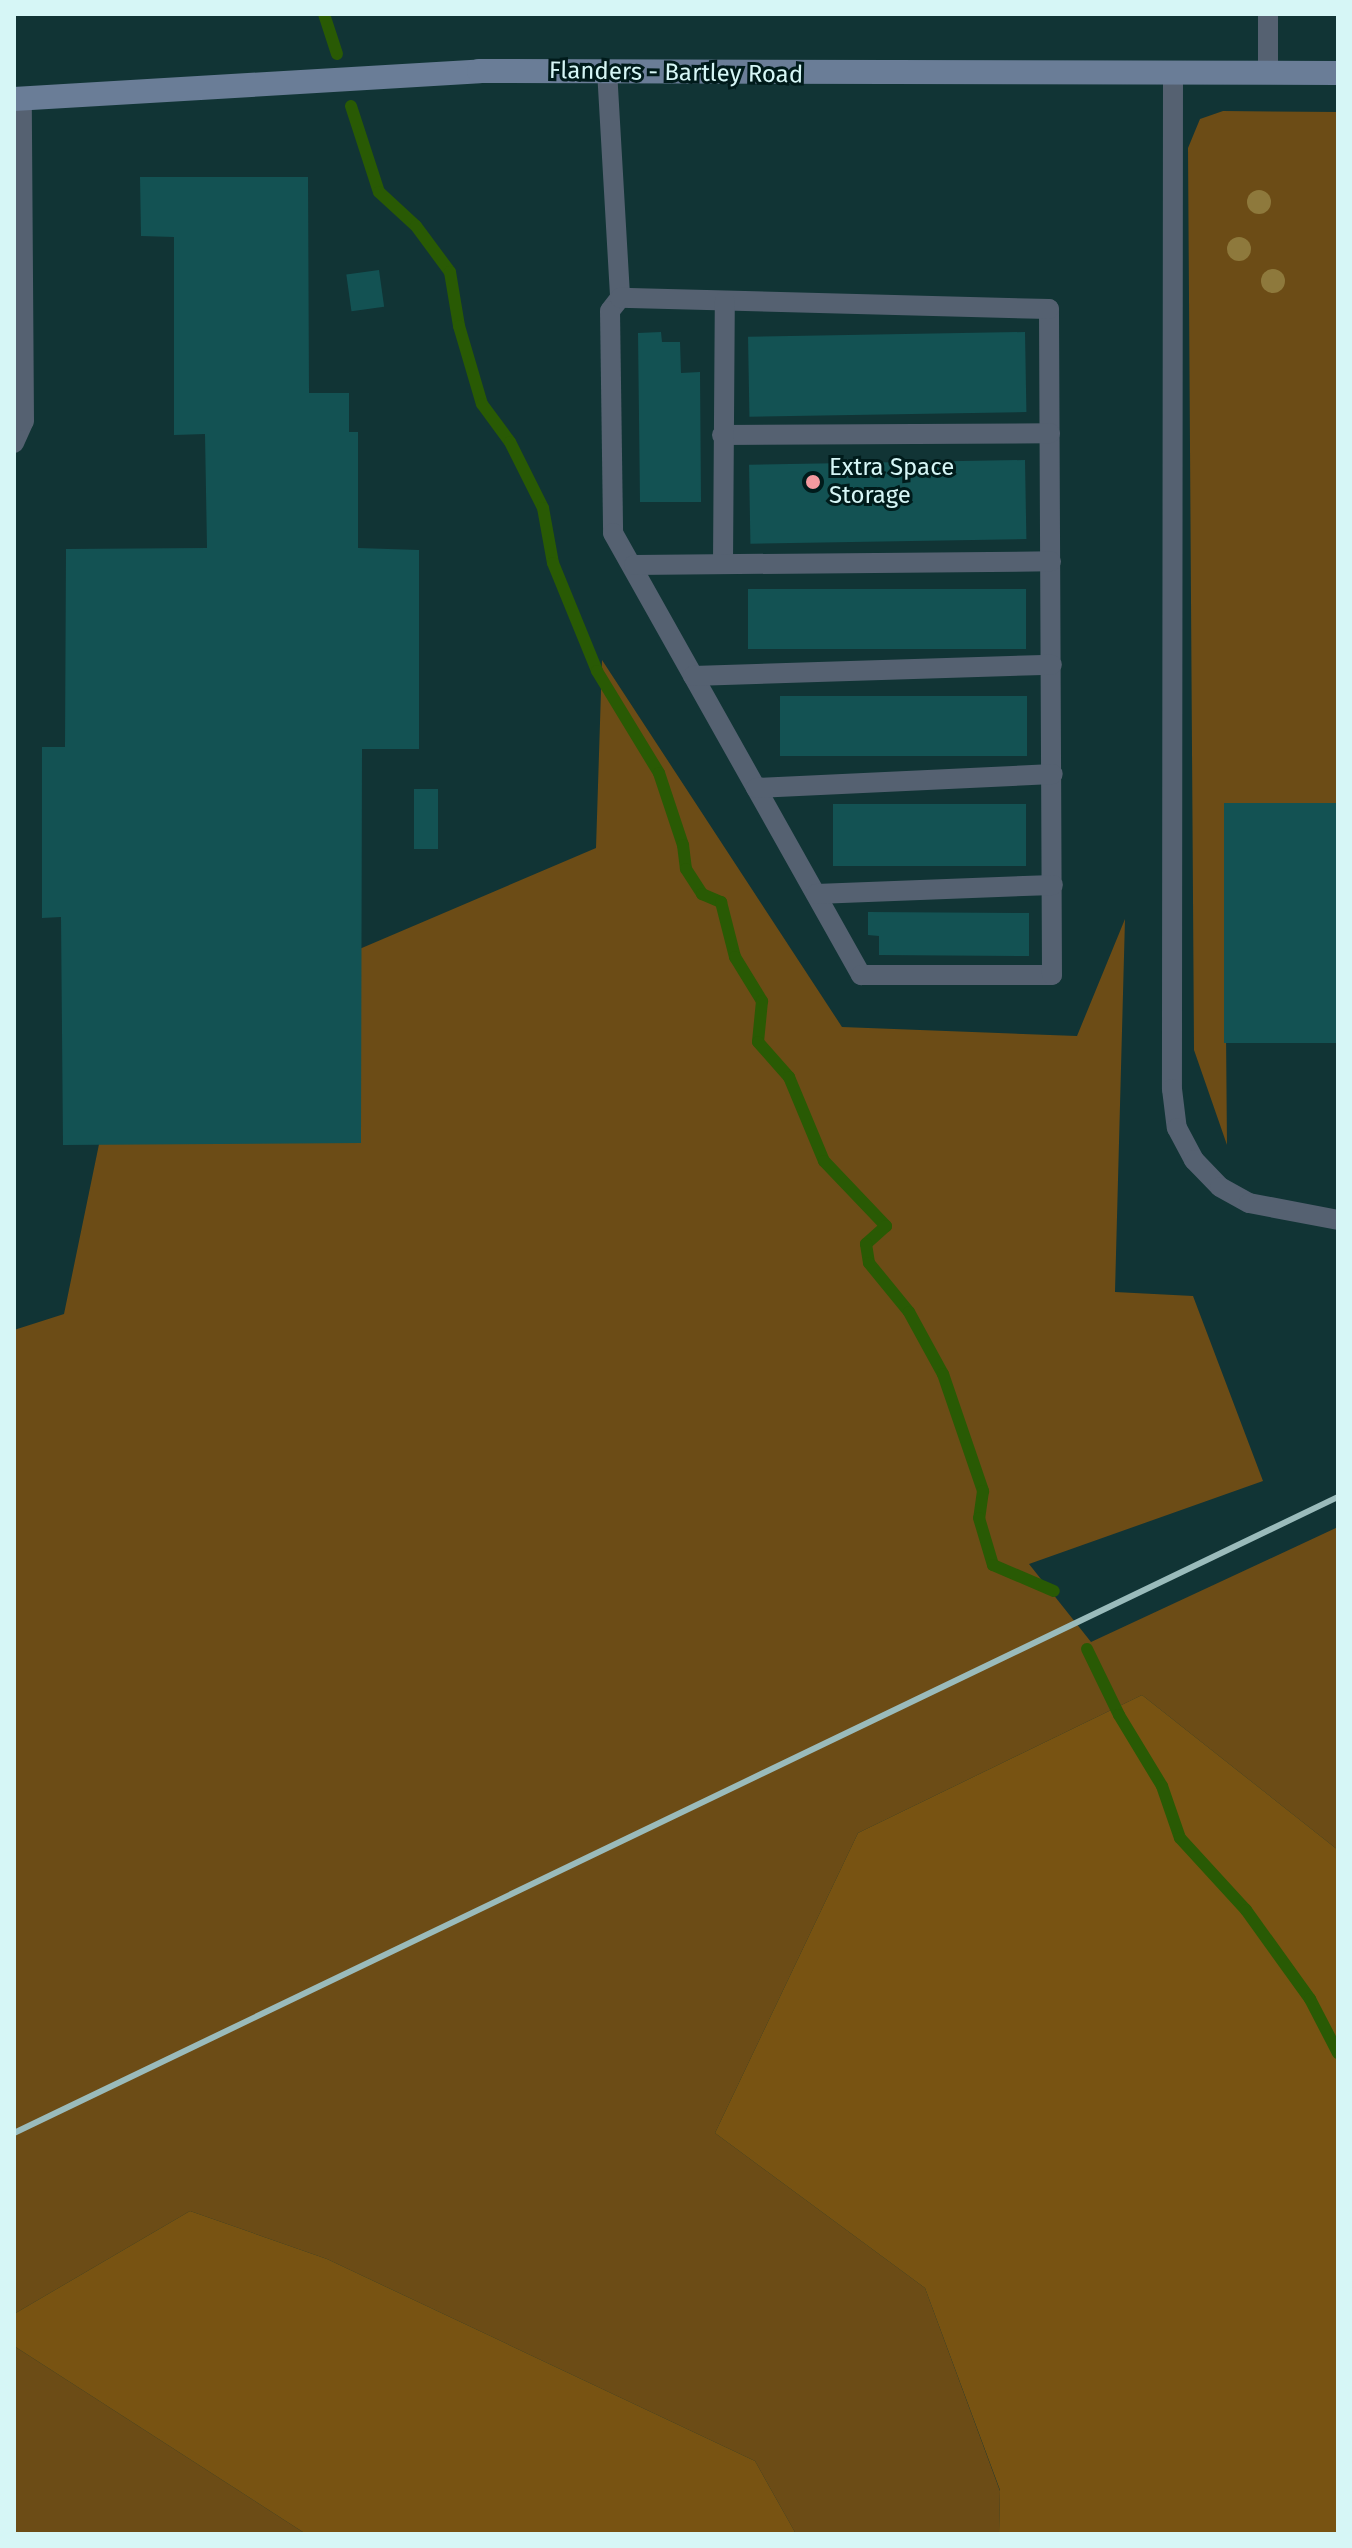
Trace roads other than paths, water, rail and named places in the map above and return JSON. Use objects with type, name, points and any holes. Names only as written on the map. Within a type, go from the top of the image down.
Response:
[{"type":"main road","name":"Flanders - Bartley Road","points":[[18,98],[364,74],[607,70],[1338,73]]},
{"type":"lane","points":[[1268,14],[1268,74]]},
{"type":"lane","points":[[607,70],[620,298],[610,311],[613,533],[634,565],[861,975],[1052,975],[1049,309],[620,298]]},
{"type":"lane","points":[[1173,73],[1172,1089],[1177,1128],[1194,1160],[1220,1187],[1249,1203],[1338,1220]]},
{"type":"lane","points":[[14,443],[24,421],[18,98]]},
{"type":"lane","points":[[723,563],[725,301]]},
{"type":"lane","points":[[722,435],[1050,433]]},
{"type":"lane","points":[[634,565],[1051,561]]},
{"type":"lane","points":[[693,676],[1052,665]]},
{"type":"lane","points":[[756,788],[1053,774]]},
{"type":"lane","points":[[816,894],[1053,885]]},
{"type":"waterway","points":[[324,14],[337,54]]},
{"type":"waterway","points":[[351,106],[379,192],[416,226],[450,272],[459,326],[482,404],[510,442],[543,508],[553,563],[597,671],[659,773],[683,845],[686,869],[702,894],[721,902],[735,957],[762,1001],[758,1042],[789,1077],[824,1161],[886,1226],[866,1244],[869,1263],[909,1312],[943,1374],[983,1491],[979,1518],[993,1565],[1054,1591]]},
{"type":"waterway","points":[[1087,1649],[1119,1715],[1162,1786],[1180,1838],[1246,1910],[1310,1999],[1338,2053]]},
{"type":"railway","points":[[14,2133],[1338,1497]]},
{"type":"place","name":"Extra Space Storage","points":[[813,482]]}]
